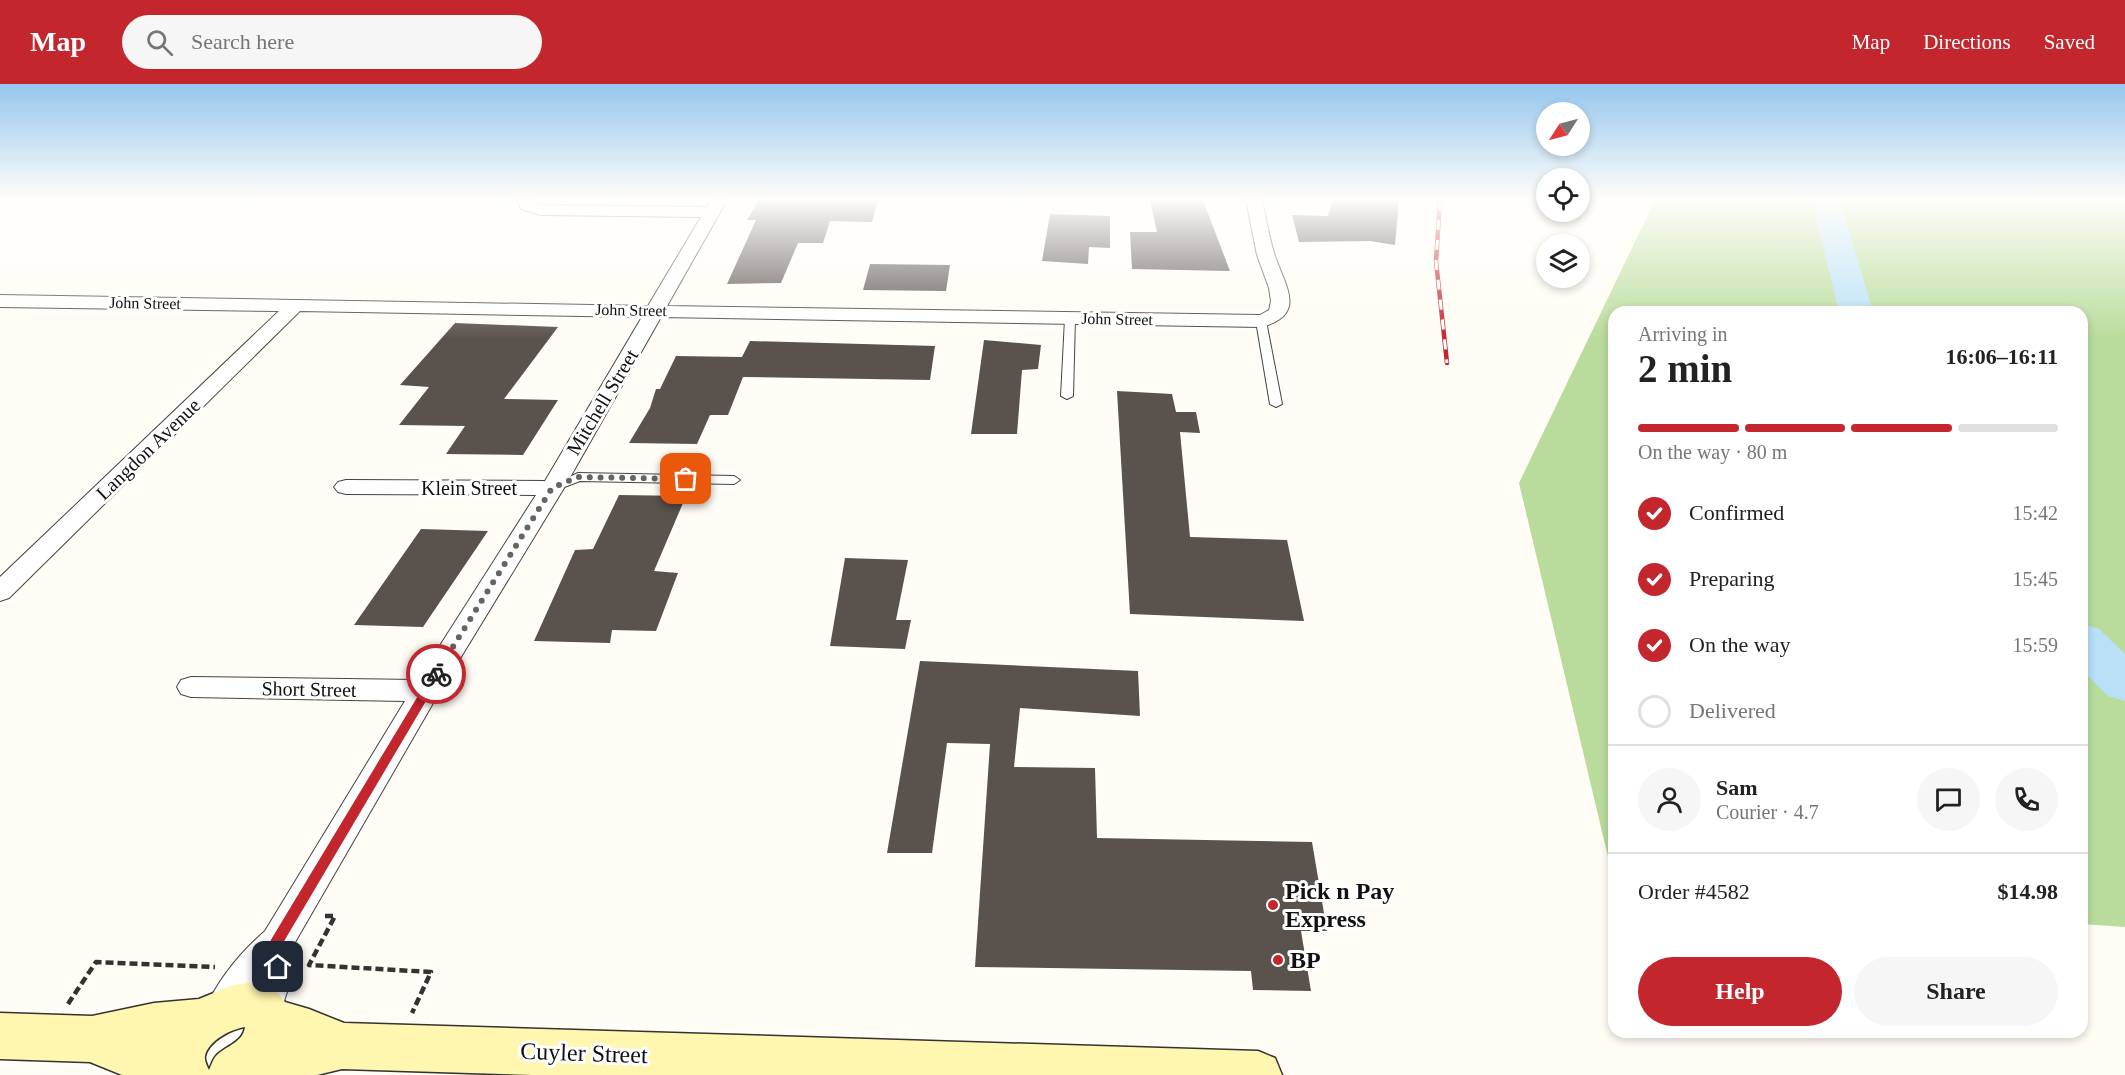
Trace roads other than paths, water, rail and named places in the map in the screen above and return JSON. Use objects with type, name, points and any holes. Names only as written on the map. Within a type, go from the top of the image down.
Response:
[{"type":"main road","name":"Cuyler Street","points":[[0,1036],[92,1039],[237,1005],[309,1031],[342,1046]]},
{"type":"main road","points":[[237,1005],[268,1034],[261,1049],[199,1072],[182,1049],[191,1033],[237,1005]]},
{"type":"main road","name":"Cuyler Street","points":[[92,1039],[137,1058],[199,1072],[342,1046],[783,1067],[1258,1075]]},
{"type":"street","name":"Mitchell Street","points":[[237,1005],[278,967],[284,929],[426,691],[552,488],[693,246]]},
{"type":"street","points":[[1262,321],[1271,318],[1278,311],[1280,304],[1264,246]]},
{"type":"street","name":"John Street","points":[[0,301],[1262,321]]},
{"type":"street","name":"Langdon Avenue","points":[[0,592],[296,305]]},
{"type":"street","name":"Klein Street","points":[[346,487],[552,488]]},
{"type":"street","name":"Short Street","points":[[191,687],[426,691]]},
{"type":"lane","points":[[1067,396],[1070,319]]},
{"type":"lane","points":[[1262,321],[1276,404]]},
{"type":"lane","name":"Klein Street","points":[[552,488],[578,477],[734,480]]},
{"type":"waterway","points":[[1838,246],[1854,306]]},
{"type":"waterway","points":[[2088,647],[2125,683]]},
{"type":"railway","points":[[1437,246],[1436,261],[1447,363]]},
{"type":"place","name":"Pick n Pay Express","points":[[1273,905]]},
{"type":"place","name":"BP","points":[[1278,960]]}]
